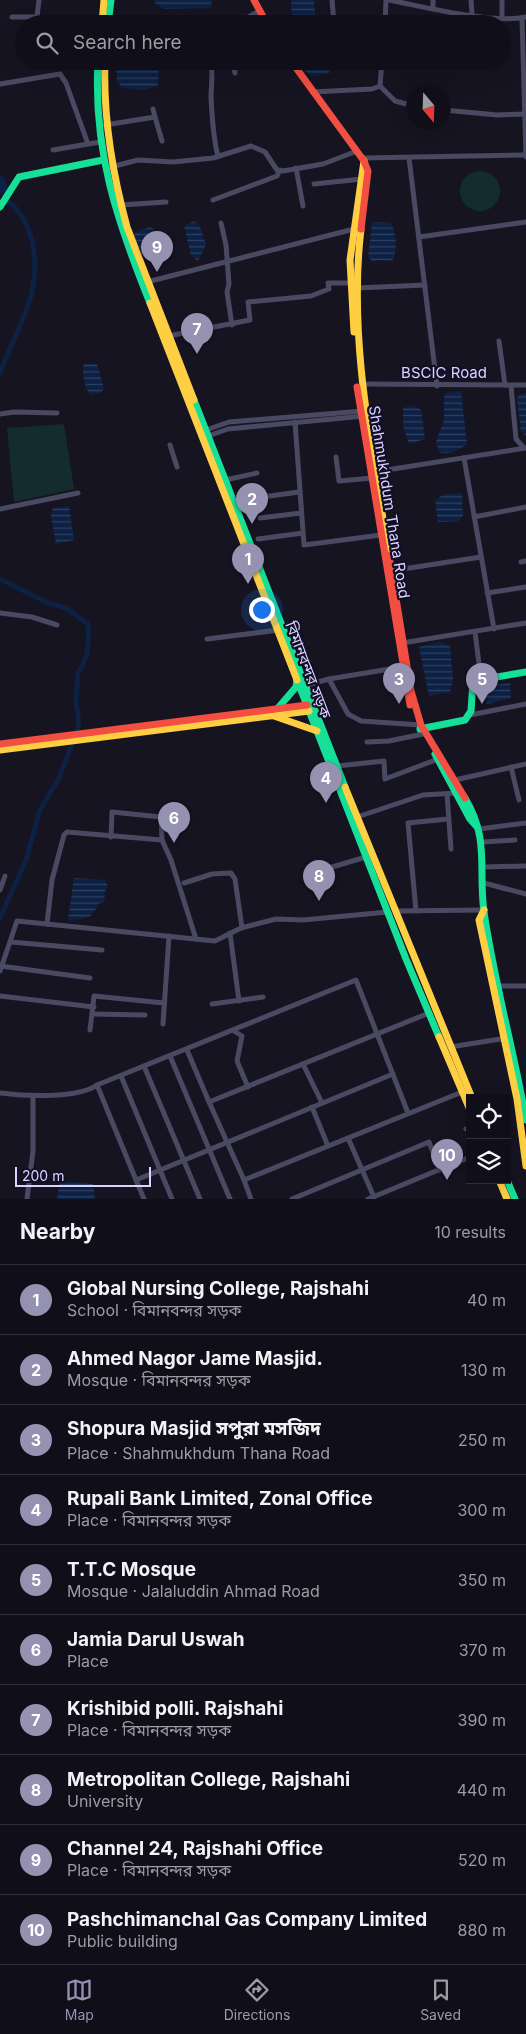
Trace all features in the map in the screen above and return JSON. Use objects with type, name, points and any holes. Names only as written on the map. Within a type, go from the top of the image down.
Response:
[{"type":"main road","points":[[103,15],[104,0]]},
{"type":"main road","points":[[109,15],[111,0]]},
{"type":"main road","points":[[254,0],[261,15]]},
{"type":"main road","name":"বিমানবন্দর সড়ক","points":[[98,70],[97,112],[100,142],[121,230],[191,402],[366,857],[392,912],[470,1094]]},
{"type":"main road","name":"বিমানবন্দর সড়ক","points":[[105,70],[105,125],[111,167],[121,205],[191,402],[207,433],[358,817],[429,1013],[466,1101]]},
{"type":"main road","points":[[296,70],[363,160]]},
{"type":"main road","points":[[0,207],[10,188],[19,177],[103,160]]},
{"type":"main road","name":"Shahmukhdum Thana Road","points":[[363,160],[350,260],[354,285],[363,413]]},
{"type":"main road","name":"Shahmukhdum Thana Road","points":[[363,160],[368,174],[354,285],[363,413],[401,643],[421,728],[476,816],[483,842],[484,910],[494,986],[517,1099],[526,1166]]},
{"type":"main road","name":"Shahmukhdum Thana Road","points":[[373,474],[381,535],[389,571]]},
{"type":"main road","name":"Shahmukhdum Thana Road","points":[[401,643],[406,692],[421,728],[470,819],[479,828]]},
{"type":"main road","points":[[421,728],[465,720],[470,716],[473,708],[471,686],[473,681],[526,672]]},
{"type":"main road","points":[[278,708],[296,687],[297,680]]},
{"type":"main road","points":[[0,750],[68,738],[278,708],[308,708]]},
{"type":"main road","points":[[82,736],[272,715],[308,708]]},
{"type":"main road","points":[[272,715],[317,731]]},
{"type":"main road","points":[[0,744],[68,738]]},
{"type":"main road","name":"Shahmukhdum Thana Road","points":[[506,1038],[524,1098],[526,1120]]},
{"type":"main road","points":[[501,1184],[507,1199]]},
{"type":"main road","points":[[509,1184],[515,1199]]},
{"type":"street","points":[[37,15],[39,0]]},
{"type":"street","points":[[332,0],[333,15]]},
{"type":"street","points":[[386,15],[388,0],[433,9],[480,15]]},
{"type":"street","points":[[433,0],[433,9]]},
{"type":"street","points":[[471,0],[472,14]]},
{"type":"street","points":[[502,0],[502,15]]},
{"type":"street","points":[[252,15],[259,11]]},
{"type":"street","points":[[363,160],[526,156],[524,17],[511,18]]},
{"type":"street","points":[[212,70],[214,144],[218,156]]},
{"type":"street","points":[[381,70],[380,86],[395,101],[406,104]]},
{"type":"street","points":[[0,84],[60,74],[66,83],[88,144]]},
{"type":"street","points":[[312,92],[372,89],[380,86]]},
{"type":"street","points":[[152,109],[162,141]]},
{"type":"street","points":[[451,111],[498,115],[524,114]]},
{"type":"street","points":[[105,125],[154,117]]},
{"type":"street","points":[[52,150],[100,142]]},
{"type":"street","points":[[111,167],[138,160],[185,161],[218,156],[251,146],[265,152],[270,161],[280,170],[331,162],[357,152]]},
{"type":"street","points":[[409,158],[437,386]]},
{"type":"street","points":[[296,168],[303,206]]},
{"type":"street","points":[[213,200],[277,176],[280,170]]},
{"type":"street","points":[[314,184],[362,179]]},
{"type":"street","points":[[121,205],[166,202]]},
{"type":"street","points":[[419,237],[526,222]]},
{"type":"street","points":[[221,223],[224,229],[229,284],[226,292],[232,324]]},
{"type":"street","points":[[148,282],[354,229]]},
{"type":"street","points":[[168,336],[250,320],[248,302],[311,296],[330,289],[328,283],[424,286]]},
{"type":"street","points":[[499,341],[505,385]]},
{"type":"street","name":"BSCIC Road","points":[[362,384],[437,386],[526,385]]},
{"type":"street","points":[[512,386],[516,439],[525,448]]},
{"type":"street","points":[[0,414],[14,412],[57,413]]},
{"type":"street","points":[[207,433],[363,413]]},
{"type":"street","points":[[207,433],[229,422],[363,413]]},
{"type":"street","points":[[294,422],[304,545],[381,535]]},
{"type":"street","points":[[170,445],[177,467]]},
{"type":"street","points":[[336,457],[339,482],[373,474],[525,448]]},
{"type":"street","points":[[464,458],[494,629]]},
{"type":"street","points":[[225,480],[257,473]]},
{"type":"street","points":[[255,498],[299,492]]},
{"type":"street","points":[[0,509],[78,493]]},
{"type":"street","points":[[474,517],[526,507]]},
{"type":"street","points":[[260,518],[301,513]]},
{"type":"street","points":[[258,538],[303,533]]},
{"type":"street","points":[[389,571],[481,557]]},
{"type":"street","points":[[487,593],[526,587]]},
{"type":"street","points":[[0,613],[32,617],[57,625]]},
{"type":"street","points":[[401,643],[526,623]]},
{"type":"street","points":[[208,639],[279,630]]},
{"type":"street","points":[[475,632],[479,664]]},
{"type":"street","points":[[306,685],[329,679],[402,667]]},
{"type":"street","points":[[329,679],[348,714],[361,721],[421,728]]},
{"type":"street","points":[[470,716],[526,704]]},
{"type":"street","points":[[367,742],[389,741],[421,728]]},
{"type":"street","points":[[337,766],[384,761],[385,779],[438,759]]},
{"type":"street","points":[[455,780],[526,764]]},
{"type":"street","points":[[511,767],[519,800]]},
{"type":"street","points":[[358,817],[423,795],[456,793]]},
{"type":"street","points":[[447,794],[451,849]]},
{"type":"street","points":[[111,837],[111,813],[161,817],[162,840],[171,860],[196,939]]},
{"type":"street","points":[[416,911],[408,823],[448,819]]},
{"type":"street","points":[[479,828],[526,823]]},
{"type":"street","points":[[47,924],[52,880],[64,835],[67,832],[162,840]]},
{"type":"street","points":[[483,842],[515,840]]},
{"type":"street","points":[[327,872],[332,868],[366,857]]},
{"type":"street","points":[[483,867],[526,866]]},
{"type":"street","points":[[184,883],[212,874],[231,874],[235,879],[242,928]]},
{"type":"street","points":[[0,890],[5,876]]},
{"type":"street","points":[[484,883],[526,894]]},
{"type":"street","points":[[90,978],[0,967],[11,942],[17,921],[215,941],[242,928],[276,920],[303,920],[392,912],[484,910]]},
{"type":"street","points":[[230,933],[239,1001]]},
{"type":"street","points":[[163,1024],[169,936]]},
{"type":"street","points":[[11,942],[102,950]]},
{"type":"street","points":[[0,1093],[33,1097],[89,1091],[97,1085],[356,980],[408,1113]]},
{"type":"street","points":[[494,986],[526,986]]},
{"type":"street","points":[[0,996],[94,1007]]},
{"type":"street","points":[[90,1030],[94,996],[164,1003]]},
{"type":"street","points":[[212,1004],[263,997]]},
{"type":"street","points":[[209,1102],[429,1013]]},
{"type":"street","points":[[93,1014],[145,1015]]},
{"type":"street","points":[[234,1031],[242,1036],[237,1061],[248,1087]]},
{"type":"street","points":[[450,1047],[506,1038]]},
{"type":"street","points":[[187,1050],[251,1199]]},
{"type":"street","points":[[170,1056],[230,1199]]},
{"type":"street","points":[[303,1064],[322,1103]]},
{"type":"street","points":[[144,1066],[200,1199]]},
{"type":"street","points":[[136,1180],[392,1074]]},
{"type":"street","points":[[121,1076],[172,1199]]},
{"type":"street","points":[[97,1085],[144,1199]]},
{"type":"street","points":[[244,1180],[462,1092]]},
{"type":"street","points":[[28,1199],[32,1151],[33,1097]]},
{"type":"street","points":[[312,1108],[328,1146]]},
{"type":"street","points":[[348,1138],[363,1170],[371,1198],[466,1159]]},
{"type":"street","points":[[292,1199],[429,1142],[440,1170]]},
{"type":"green space","points":[[480,171],[494,177],[500,191],[494,205],[480,211],[466,205],[460,191],[466,177]]},
{"type":"green space","points":[[64,424],[74,489],[14,502],[7,428]]},
{"type":"water","points":[[155,0],[211,0],[212,8],[164,9],[155,3]]},
{"type":"water","points":[[291,0],[314,0],[315,15],[292,15]]},
{"type":"water","points":[[116,70],[159,70],[158,86],[144,90],[122,88],[117,81]]},
{"type":"water","points":[[303,70],[330,70],[329,73],[312,76]]},
{"type":"water","points":[[194,221],[200,226],[206,245],[198,261],[191,255],[184,226]]},
{"type":"water","points":[[372,223],[391,223],[393,227],[396,247],[392,261],[379,260],[373,263],[368,256]]},
{"type":"water","points":[[150,227],[154,229],[155,236],[157,237],[157,251],[153,254],[150,251],[140,254],[134,237],[135,232]]},
{"type":"water","points":[[85,364],[97,364],[104,388],[101,393],[90,395],[88,392],[84,377],[83,366]]},
{"type":"water","points":[[461,391],[467,444],[450,453],[439,452],[436,441],[444,421],[444,396],[446,393]]},
{"type":"water","points":[[526,393],[526,436],[521,431],[517,399],[519,395]]},
{"type":"water","points":[[414,405],[421,410],[425,439],[409,444],[403,426],[403,408]]},
{"type":"water","points":[[462,493],[463,516],[458,521],[438,522],[435,501],[444,494]]},
{"type":"water","points":[[69,506],[74,540],[56,544],[51,516],[53,508]]},
{"type":"water","points":[[439,642],[450,646],[453,679],[450,692],[429,696],[419,647]]},
{"type":"water","points":[[510,683],[511,698],[487,704],[482,687]]},
{"type":"water","points":[[74,878],[105,880],[108,887],[105,891],[104,902],[98,904],[91,916],[83,919],[68,920]]},
{"type":"water","points":[[60,1181],[93,1184],[95,1199],[57,1199]]},
{"type":"waterway","points":[[0,179],[5,192]]},
{"type":"waterway","points":[[0,373],[32,293],[35,259],[32,241],[26,224],[9,202]]},
{"type":"waterway","points":[[0,579],[48,603],[66,608],[88,624],[86,656],[78,672],[76,701],[79,722],[77,731],[59,778],[40,810],[26,860],[0,918]]},
{"type":"traffic: fast","points":[[109,15],[111,0]]},
{"type":"traffic: fast","points":[[98,70],[99,125],[110,185],[127,243],[150,303]]},
{"type":"traffic: fast","points":[[0,207],[19,177],[103,160]]},
{"type":"traffic: fast","points":[[194,400],[345,787]]},
{"type":"traffic: fast","points":[[420,729],[465,720],[471,711],[473,681],[526,672]]},
{"type":"traffic: fast","points":[[297,680],[406,959],[439,1037]]},
{"type":"traffic: fast","points":[[278,708],[296,687],[297,680]]},
{"type":"traffic: fast","points":[[435,754],[470,819],[477,827]]},
{"type":"traffic: fast","points":[[465,798],[478,827],[482,854],[482,896],[488,938],[526,1120]]},
{"type":"traffic: fast","points":[[509,1184],[515,1199]]},
{"type":"traffic: slow","points":[[103,15],[104,0]]},
{"type":"traffic: slow","points":[[105,70],[107,124],[117,186],[127,227],[194,400]]},
{"type":"traffic: slow","points":[[354,332],[350,260],[364,161]]},
{"type":"traffic: slow","points":[[361,229],[358,270],[360,352],[369,434],[389,555]]},
{"type":"traffic: slow","points":[[150,303],[297,680]]},
{"type":"traffic: slow","points":[[0,750],[309,711]]},
{"type":"traffic: slow","points":[[274,716],[317,731]]},
{"type":"traffic: slow","points":[[345,787],[470,1094]]},
{"type":"traffic: slow","points":[[484,910],[479,920],[517,1099],[526,1166]]},
{"type":"traffic: slow","points":[[439,1037],[466,1101]]},
{"type":"traffic: slow","points":[[501,1184],[507,1199]]},
{"type":"traffic: jam","points":[[254,0],[262,15]]},
{"type":"traffic: jam","points":[[298,70],[364,161],[368,171],[361,229]]},
{"type":"traffic: jam","points":[[357,387],[410,705]]},
{"type":"traffic: jam","points":[[389,555],[411,691],[421,725],[465,798]]},
{"type":"traffic: jam","points":[[0,744],[307,705]]},
{"type":"place","name":"Channel 24, Rajshahi Office","points":[[157,272]]},
{"type":"place","name":"Krishibid polli. Rajshahi","points":[[197,354]]},
{"type":"place","name":"Ahmed Nagor Jame Masjid.","points":[[252,524]]},
{"type":"place","name":"Global Nursing College, Rajshahi","points":[[248,584]]},
{"type":"place","name":"Shopura Masjid সপুরা মসজিদ","points":[[399,704]]},
{"type":"place","name":"T.T.C Mosque","points":[[482,704]]},
{"type":"place","name":"Rupali Bank Limited, Zonal Office","points":[[326,803]]},
{"type":"place","name":"Jamia Darul Uswah","points":[[174,843]]},
{"type":"place","name":"Metropolitan College, Rajshahi","points":[[319,901]]},
{"type":"place","name":"Pashchimanchal Gas Company Limited","points":[[447,1180]]}]
